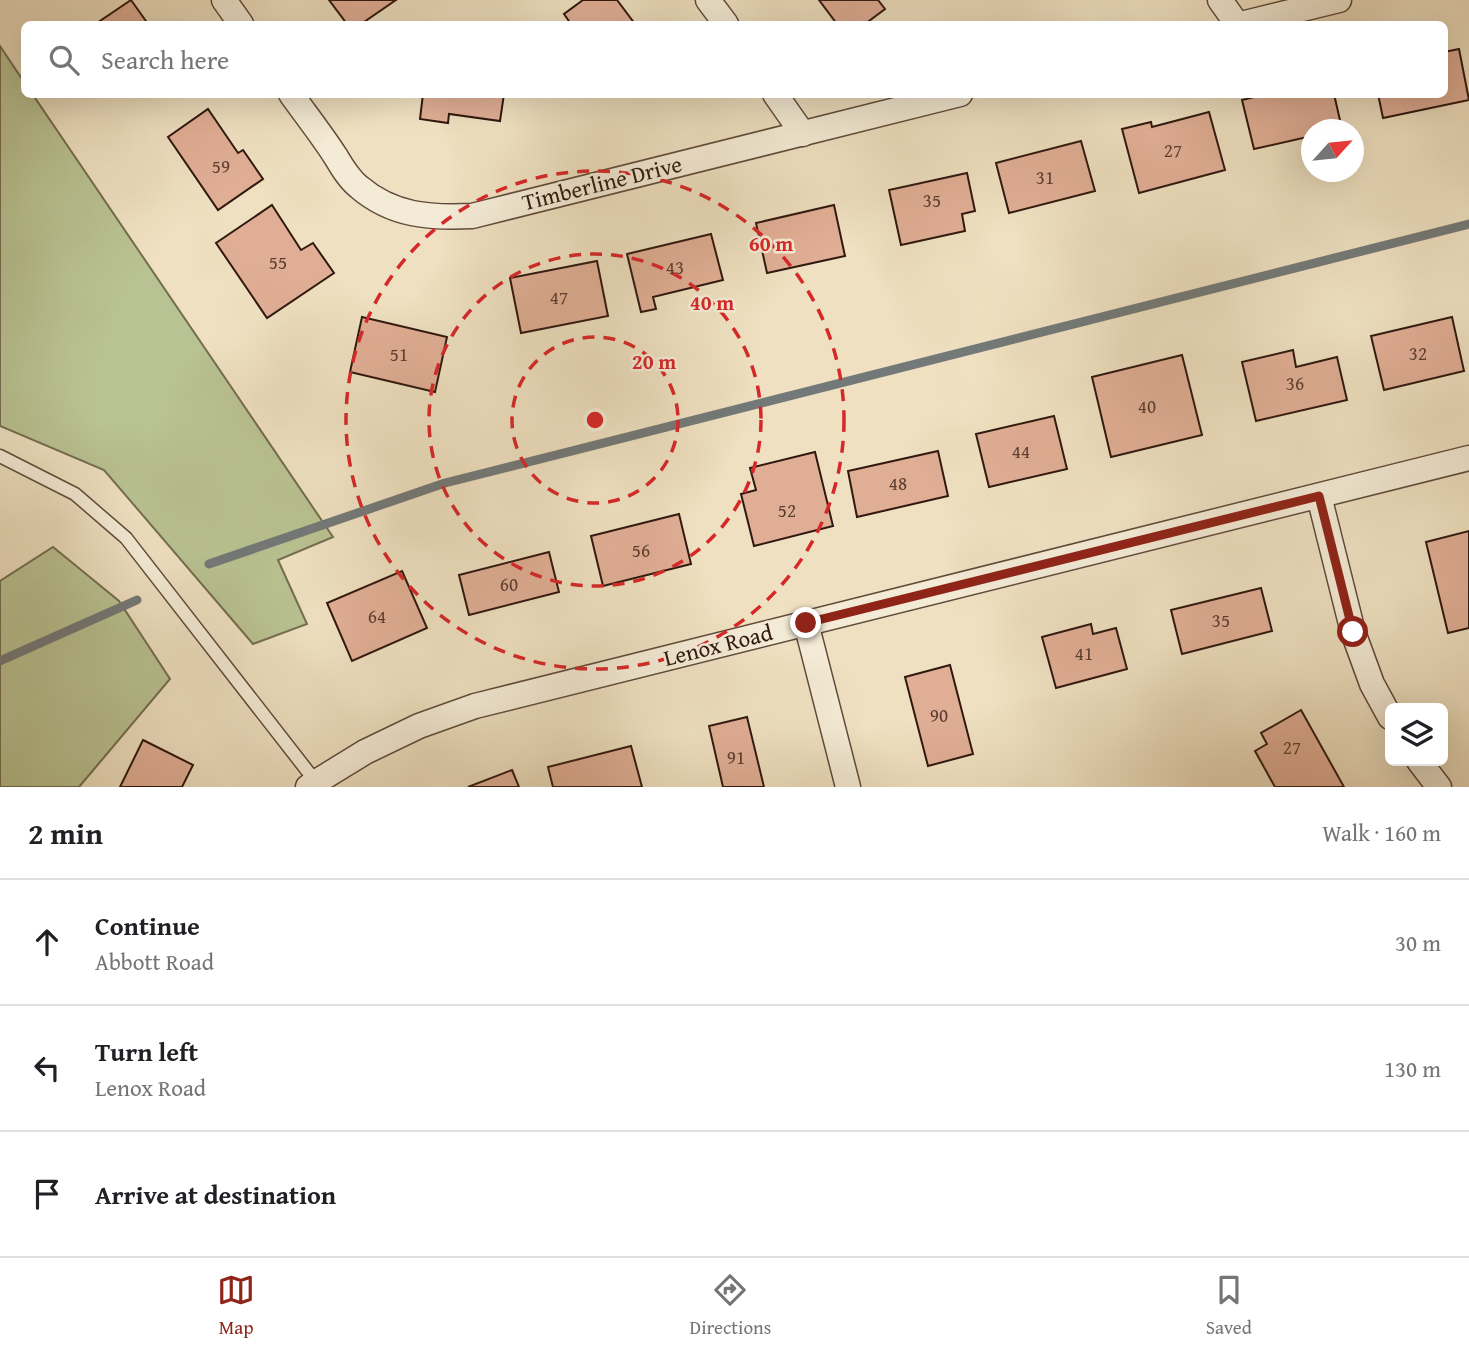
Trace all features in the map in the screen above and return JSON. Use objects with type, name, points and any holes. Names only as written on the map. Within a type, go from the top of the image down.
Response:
[{"type":"street","points":[[224,0],[239,21]]},
{"type":"street","points":[[708,0],[724,21]]},
{"type":"street","points":[[1220,0],[1237,21]]},
{"type":"street","points":[[1252,21],[1339,0]]},
{"type":"street","name":"Timberline Drive","points":[[294,98],[357,187],[380,202],[408,213],[439,217],[472,216],[944,98]]},
{"type":"street","points":[[778,98],[803,134]]},
{"type":"street","name":"Lenox Road","points":[[312,785],[376,746],[419,726],[475,706],[1469,458]]},
{"type":"street","points":[[1319,496],[1353,632],[1372,684],[1385,708]]},
{"type":"street","points":[[806,623],[848,787]]},
{"type":"street","points":[[1423,766],[1439,787]]},
{"type":"lane","points":[[0,456],[75,494],[126,538],[312,785]]},
{"type":"green space","points":[[0,46],[21,78],[21,98],[35,98],[333,537],[278,560],[307,624],[253,644],[104,470],[0,426]]},
{"type":"green space","points":[[53,547],[119,601],[170,679],[79,787],[0,787],[0,581]]},
{"type":"building","points":[[131,0],[146,21],[100,21]]},
{"type":"building","points":[[329,0],[396,0],[365,21],[345,21]]},
{"type":"building","points":[[583,0],[617,0],[633,21],[569,21],[564,14]]},
{"type":"building","points":[[819,0],[878,0],[885,9],[869,21],[835,21]]},
{"type":"building","points":[[1459,49],[1469,100],[1383,118],[1379,98],[1448,98],[1448,51]]},
{"type":"building","points":[[423,98],[503,98],[500,121],[449,114],[448,123],[420,119]]},
{"type":"building","points":[[1335,98],[1340,119],[1301,119],[1301,138],[1254,149],[1242,100]]},
{"type":"building","points":[[208,109],[238,153],[243,150],[263,179],[218,210],[168,137]]},
{"type":"building","points":[[1209,112],[1225,170],[1139,193],[1122,129],[1151,122],[1152,127]]},
{"type":"building","points":[[1081,141],[1095,191],[1009,213],[996,163]]},
{"type":"building","points":[[967,173],[975,211],[962,214],[965,231],[901,245],[889,190]]},
{"type":"building","points":[[272,205],[301,250],[313,243],[334,273],[267,318],[216,243]]},
{"type":"building","points":[[834,205],[845,256],[767,273],[756,223]]},
{"type":"building","points":[[711,234],[723,280],[653,297],[656,309],[641,312],[627,254]]},
{"type":"building","points":[[597,261],[608,316],[521,333],[510,278]]},
{"type":"building","points":[[362,317],[447,337],[435,392],[350,372]]},
{"type":"building","points":[[1452,317],[1464,371],[1384,390],[1371,336]]},
{"type":"building","points":[[1293,350],[1296,367],[1337,357],[1347,400],[1256,421],[1242,362]]},
{"type":"building","points":[[1182,355],[1202,435],[1111,457],[1092,377]]},
{"type":"building","points":[[1054,416],[1067,469],[989,487],[976,434]]},
{"type":"building","points":[[938,451],[948,496],[857,517],[848,471]]},
{"type":"building","points":[[815,452],[833,526],[754,546],[741,494],[756,490],[750,468]]},
{"type":"building","points":[[679,514],[691,564],[603,586],[591,536]]},
{"type":"building","points":[[1469,531],[1469,628],[1448,633],[1426,542]]},
{"type":"building","points":[[549,552],[559,592],[469,615],[459,575]]},
{"type":"building","points":[[402,571],[427,628],[352,661],[327,603]]},
{"type":"building","points":[[1261,588],[1272,631],[1182,654],[1171,610]]},
{"type":"building","points":[[1091,624],[1093,634],[1116,628],[1127,669],[1056,688],[1042,637]]},
{"type":"building","points":[[950,665],[973,754],[928,766],[905,677]]},
{"type":"building","points":[[1301,710],[1344,787],[1275,787],[1255,751],[1267,744],[1261,733]]},
{"type":"building","points":[[747,717],[764,787],[723,787],[709,726]]},
{"type":"building","points":[[143,740],[193,765],[182,787],[120,787]]},
{"type":"building","points":[[631,746],[642,787],[553,787],[548,767]]},
{"type":"building","points":[[512,770],[519,787],[468,787]]},
{"type":"waterway","points":[[209,564],[445,483],[1469,224]]},
{"type":"waterway","points":[[0,661],[137,600]]},
{"type":"route","points":[[806,623],[1319,496],[1353,632]]}]
